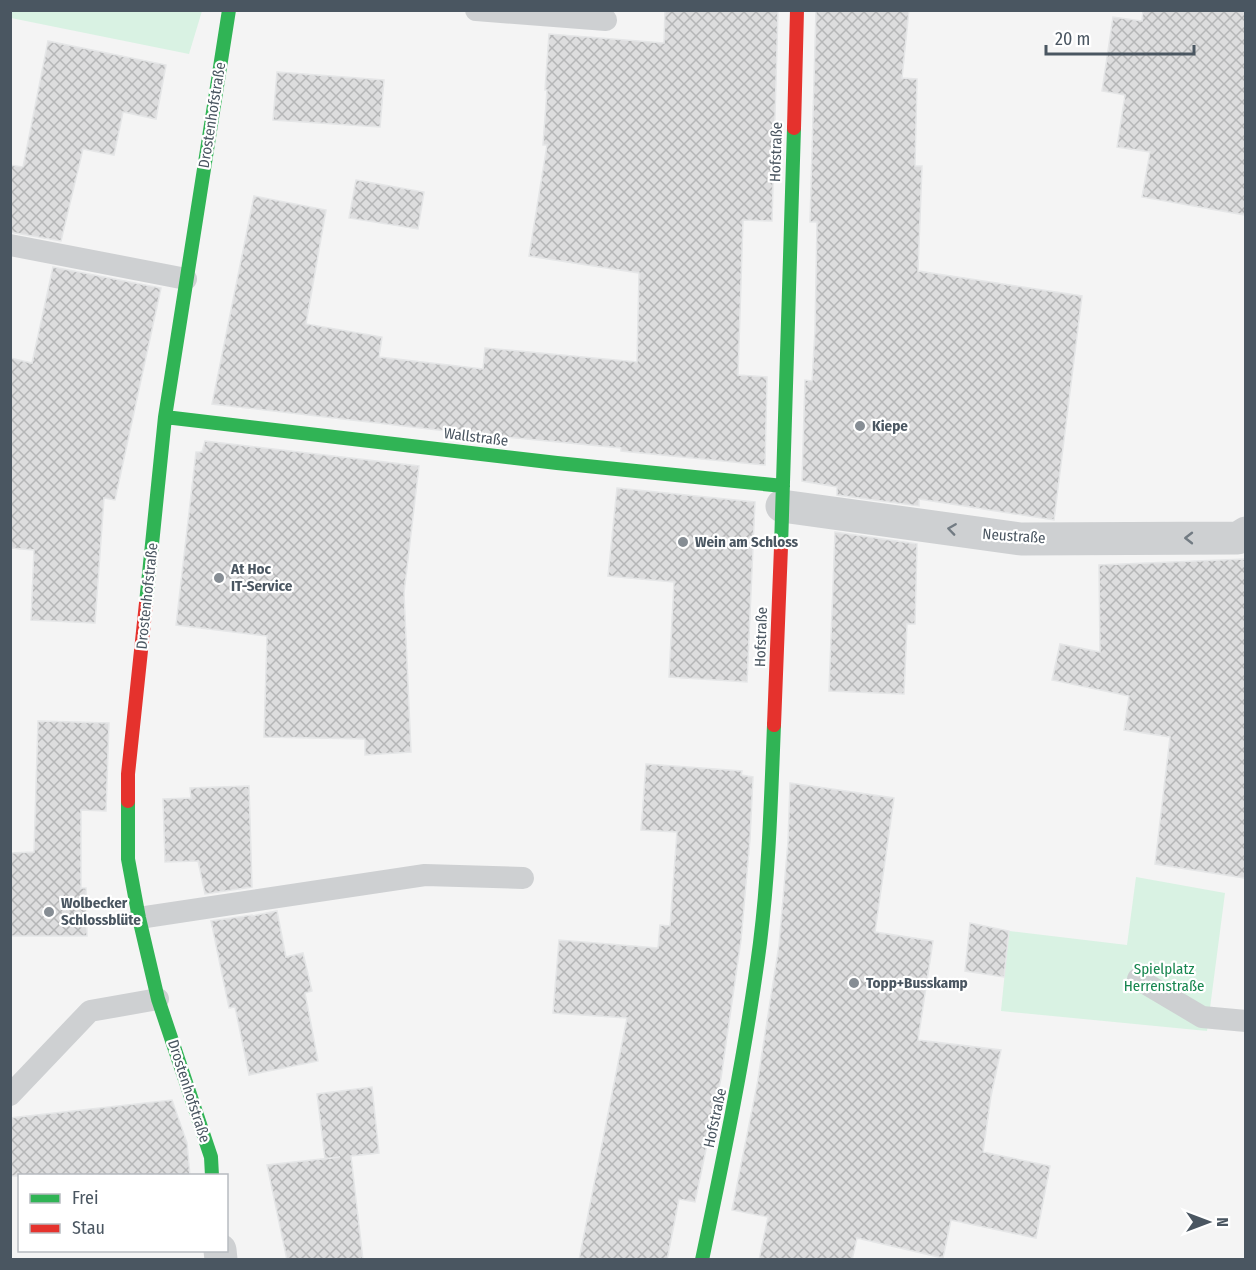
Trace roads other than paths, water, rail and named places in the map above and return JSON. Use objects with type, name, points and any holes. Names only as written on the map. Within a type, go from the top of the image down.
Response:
[{"type":"street","name":"Drostenhofstraße","points":[[213,1174],[211,1157],[158,999],[139,918],[128,860],[128,774],[165,417],[229,10]]},
{"type":"street","name":"Hofstraße","points":[[702,1260],[739,1081],[760,942],[769,840],[797,10]]},
{"type":"street","name":"Wallstraße","points":[[165,417],[557,464],[782,496]]},
{"type":"street","name":"Neustraße","points":[[782,496],[1021,539],[1238,538],[1245,533]]},
{"type":"lane","points":[[476,10],[606,20]]},
{"type":"lane","points":[[10,245],[186,279]]},
{"type":"lane","points":[[139,918],[425,875],[524,878]]},
{"type":"lane","points":[[1138,979],[1202,1017],[1245,1021]]},
{"type":"lane","points":[[10,1095],[90,1011],[158,999]]},
{"type":"place","name":"Kiepe","points":[[860,426]]},
{"type":"place","name":"Wein am Schloss","points":[[683,542]]},
{"type":"place","name":"At Hoc IT-Service","points":[[219,578]]},
{"type":"place","name":"Wolbecker Schlossblüte","points":[[49,912]]},
{"type":"place","name":"Topp+Busskamp","points":[[854,983]]},
{"type":"park label","name":"Spielplatz Herrenstraße","points":[[1164,978]]}]
